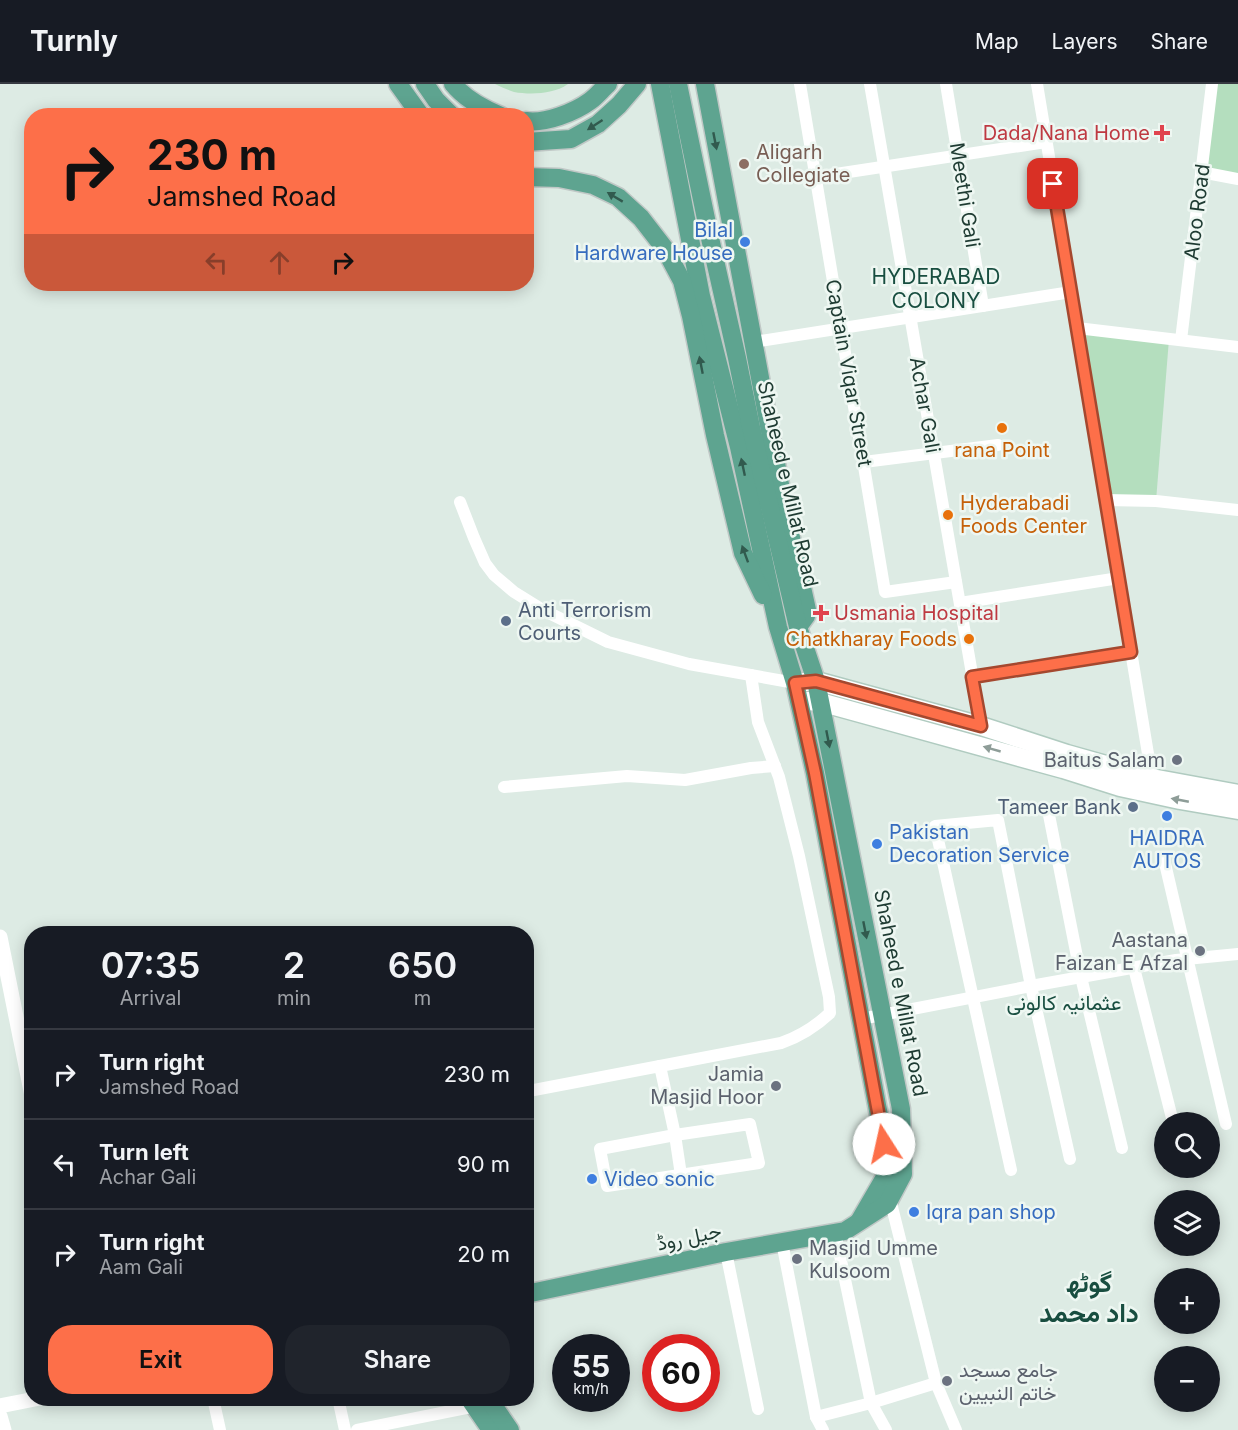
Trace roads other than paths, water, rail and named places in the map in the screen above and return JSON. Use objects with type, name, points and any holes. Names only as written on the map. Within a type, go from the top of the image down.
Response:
[{"type":"main road","points":[[398,84],[415,108]]},
{"type":"main road","points":[[425,84],[444,108]]},
{"type":"main road","points":[[453,84],[483,108]]},
{"type":"main road","points":[[534,122],[568,113],[590,101],[608,84]]},
{"type":"main road","points":[[534,141],[571,139],[598,124],[620,105],[637,84]]},
{"type":"main road","points":[[660,84],[701,296],[739,447],[778,627]]},
{"type":"main road","name":"Shaheed e Millat Road","points":[[678,84],[751,427],[798,627],[815,773],[888,1164],[885,1177],[860,1221]]},
{"type":"main road","points":[[705,84],[784,506],[807,610],[806,616],[798,627]]},
{"type":"main road","points":[[534,177],[559,178],[593,185],[618,197],[640,218],[665,249],[682,281],[688,304],[715,435],[744,553],[805,687],[820,702],[1120,786],[1238,810]]},
{"type":"main road","points":[[805,687],[981,726],[1152,778],[1238,794]]},
{"type":"main road","name":"Shaheed e Millat Road","points":[[820,702],[901,1109],[903,1174],[887,1204],[860,1221]]},
{"type":"main road","name":"جیل روڈ","points":[[534,1292],[726,1252],[845,1231],[860,1221]]},
{"type":"main road","points":[[483,1406],[491,1430]]},
{"type":"main road","points":[[486,1406],[510,1430]]},
{"type":"street","name":"Captain Viqar Street","points":[[800,84],[885,592],[956,582]]},
{"type":"street","name":"Achar Gali","points":[[870,84],[981,726]]},
{"type":"street","name":"Meethi Gali","points":[[946,84],[983,306]]},
{"type":"street","points":[[1037,84],[1152,778]]},
{"type":"street","name":"Aloo Road","points":[[1181,340],[1212,84]]},
{"type":"street","points":[[816,177],[1046,142]]},
{"type":"street","points":[[1202,172],[1238,178]]},
{"type":"street","points":[[754,342],[1071,292]]},
{"type":"street","points":[[1077,328],[1238,347]]},
{"type":"street","points":[[864,462],[998,445]]},
{"type":"street","points":[[1106,500],[1156,501],[1238,510]]},
{"type":"street","points":[[460,502],[485,563],[494,575],[514,592],[543,610],[608,642],[689,664],[805,687]]},
{"type":"street","points":[[960,603],[1119,578]]},
{"type":"street","points":[[972,677],[1131,652]]},
{"type":"street","points":[[534,1090],[781,1043],[798,1037],[830,1013],[829,997],[799,855],[779,777],[758,722],[751,675]]},
{"type":"street","points":[[504,787],[627,776],[685,780],[750,768],[775,766]]},
{"type":"street","points":[[1049,814],[1081,977],[1122,1148]]},
{"type":"street","points":[[1011,1170],[936,826],[998,820],[1031,986],[1070,1160]]},
{"type":"street","points":[[1164,859],[1226,1124]]},
{"type":"street","points":[[0,937],[24,1056]]},
{"type":"street","points":[[861,1019],[1081,977],[1186,959],[1238,954]]},
{"type":"street","points":[[1134,968],[1170,1112]]},
{"type":"street","points":[[660,1066],[681,1175]]},
{"type":"street","points":[[750,1124],[759,1163],[607,1186],[600,1149],[675,1135],[750,1124]]},
{"type":"street","points":[[890,1199],[936,1383],[956,1430]]},
{"type":"street","points":[[835,1232],[871,1403],[886,1430]]},
{"type":"street","points":[[782,1242],[816,1417],[823,1430]]},
{"type":"street","points":[[726,1252],[758,1409]]},
{"type":"street","points":[[816,1417],[936,1383]]},
{"type":"street","points":[[0,1407],[24,1402]]},
{"type":"street","points":[[215,1406],[220,1430]]},
{"type":"street","points":[[340,1406],[345,1430]]},
{"type":"street","points":[[357,1430],[460,1406]]},
{"type":"street","points":[[0,1416],[3,1430]]},
{"type":"place","name":"Dada/Nana Home","points":[[1162,133]]},
{"type":"place","name":"Aligarh Collegiate","points":[[744,164]]},
{"type":"place","name":"Bilal Hardware House","points":[[745,242]]},
{"type":"place","name":"rana Point","points":[[1002,428]]},
{"type":"place","name":"Hyderabadi Foods Center","points":[[948,515]]},
{"type":"place","name":"Usmania Hospital","points":[[821,613]]},
{"type":"place","name":"Anti Terrorism Courts","points":[[506,621]]},
{"type":"place","name":"Chatkharay Foods","points":[[969,639]]},
{"type":"place","name":"Baitus Salam","points":[[1177,760]]},
{"type":"place","name":"Tameer Bank","points":[[1133,807]]},
{"type":"place","name":"HAIDRA AUTOS","points":[[1167,816]]},
{"type":"place","name":"Pakistan Decoration Service","points":[[877,844]]},
{"type":"place","name":"Aastana Faizan E Afzal","points":[[1200,951]]},
{"type":"place","name":"Jamia Masjid Hoor","points":[[776,1086]]},
{"type":"place","name":"Video sonic","points":[[592,1179]]},
{"type":"place","name":"Iqra pan shop","points":[[914,1212]]},
{"type":"place","name":"Masjid Umme Kulsoom","points":[[797,1259]]},
{"type":"place","name":"جامع مسجد خاتم النبیین","points":[[947,1381]]},
{"type":"district","name":"HYDERABAD COLONY","points":[[936,288]]},
{"type":"district","name":"عثمانیہ کالونی","points":[[1064,1002]]},
{"type":"district","name":"گوٹھ داد محمد","points":[[1089,1297]]}]
